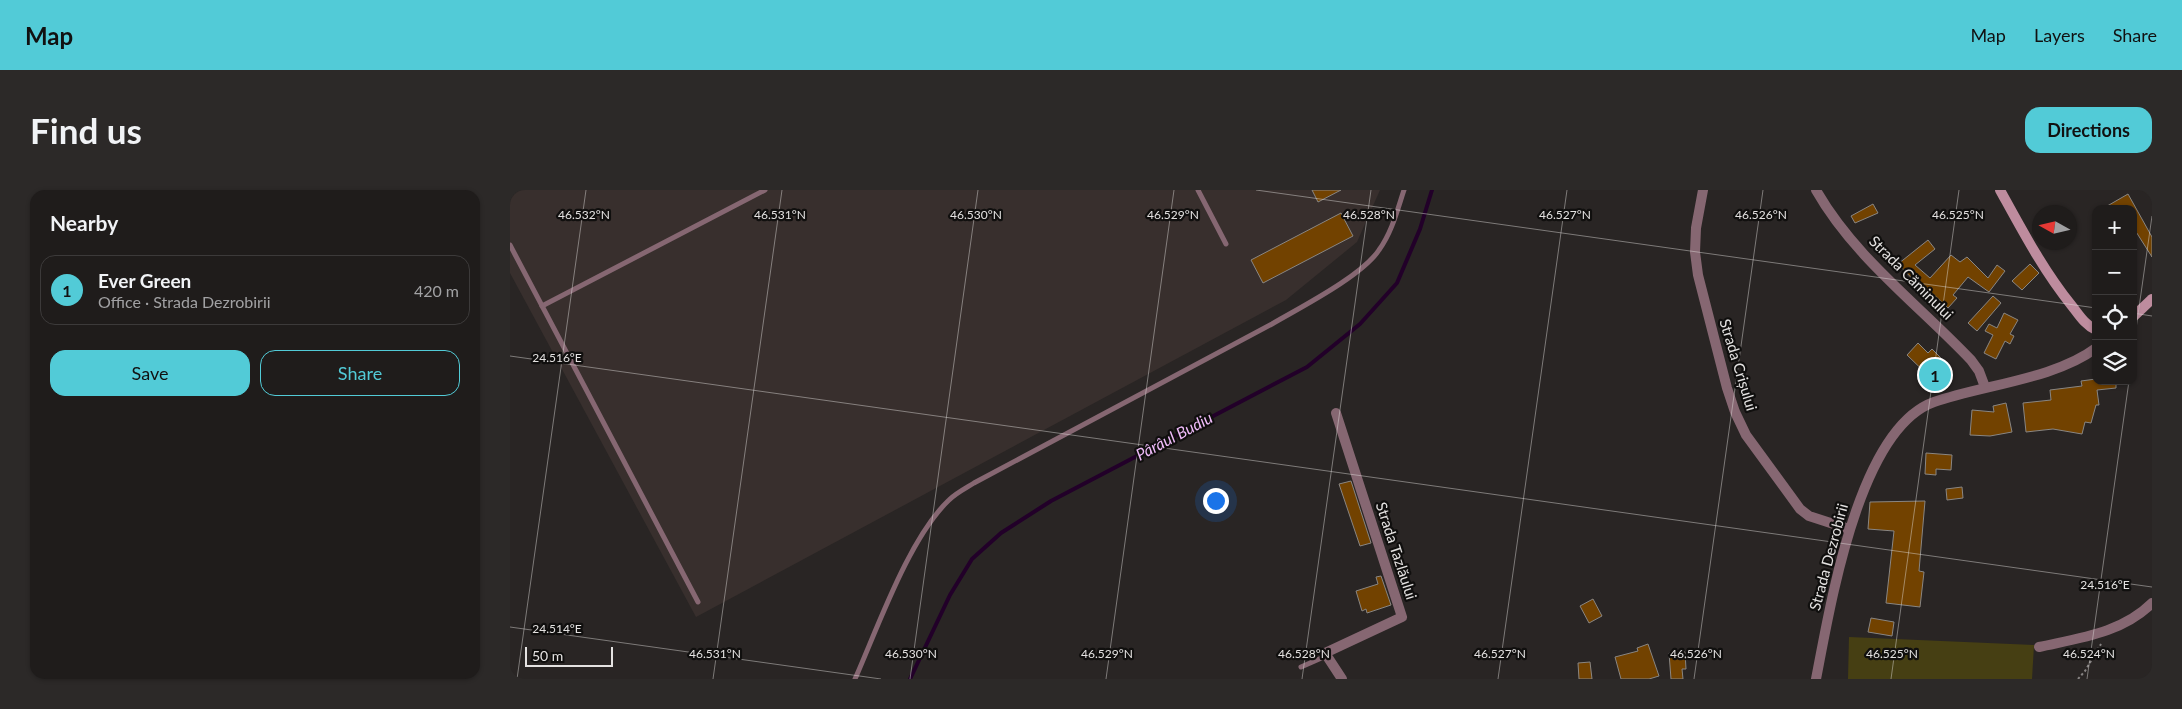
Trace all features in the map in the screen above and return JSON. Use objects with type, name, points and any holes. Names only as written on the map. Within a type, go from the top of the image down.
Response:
[{"type":"main road","points":[[2000,190],[2037,257],[2064,297],[2085,323],[2092,327]]},
{"type":"main road","points":[[2137,313],[2152,299]]},
{"type":"street","name":"Strada Crișului","points":[[1703,190],[1696,228],[1695,252],[1698,275],[1735,412],[1746,435],[1800,509],[1809,516],[1849,529]]},
{"type":"street","name":"Strada Căminului","points":[[1816,190],[1847,234],[1971,360],[1979,371],[1984,387]]},
{"type":"street","name":"Strada Dezrobirii","points":[[1816,679],[1834,589],[1849,529],[1866,485],[1893,435],[1916,411],[1933,402],[2040,373],[2076,361],[2092,351]]},
{"type":"street","name":"Strada Tazlăului","points":[[1326,654],[1402,617],[1336,413]]},
{"type":"street","points":[[2039,647],[2107,631],[2142,613],[2152,603]]},
{"type":"street","points":[[1326,654],[1342,679]]},
{"type":"lane","points":[[542,306],[765,190]]},
{"type":"lane","points":[[1198,190],[1226,244]]},
{"type":"lane","points":[[855,679],[905,568],[934,518],[950,500],[974,483],[1319,297],[1357,271],[1378,252],[1389,234],[1404,190]]},
{"type":"lane","points":[[510,245],[698,602]]},
{"type":"lane","points":[[1301,667],[1326,654]]},
{"type":"path","points":[[2078,679],[2085,671],[2107,631]]},
{"type":"shaded area","points":[[510,190],[1380,190],[1357,242],[1286,300],[696,617],[510,273]]},
{"type":"shaded area","points":[[1849,637],[2034,645],[2032,679],[1848,679]]},
{"type":"building","points":[[1312,190],[1341,190],[1318,202]]},
{"type":"building","points":[[2128,194],[2134,205],[2109,205]]},
{"type":"building","points":[[1873,204],[1878,213],[1855,223],[1851,216]]},
{"type":"building","points":[[2137,210],[2152,237],[2152,257],[2137,233]]},
{"type":"building","points":[[1341,213],[1353,236],[1263,283],[1251,260]]},
{"type":"building","points":[[1928,240],[1935,249],[1915,265],[1930,278],[1951,255],[1960,262],[1967,257],[1988,278],[1997,265],[2005,271],[1989,292],[1968,277],[1953,295],[1957,298],[1948,308],[1932,293],[1929,296],[1898,264]]},
{"type":"building","points":[[2030,264],[2039,273],[2022,290],[2012,281]]},
{"type":"building","points":[[1993,296],[2001,303],[1977,331],[1968,323]]},
{"type":"building","points":[[2004,313],[2018,320],[2010,334],[2014,336],[2010,344],[2005,341],[1996,359],[1984,353],[1993,335],[1985,331],[1989,324],[1997,328]]},
{"type":"building","points":[[1918,343],[1928,353],[1932,349],[1941,358],[1934,366],[1944,376],[1936,383],[1907,355]]},
{"type":"building","points":[[2092,380],[2092,385],[2116,385],[2116,388],[2097,390],[2099,405],[2096,405],[2091,423],[2085,422],[2082,434],[2053,429],[2026,432],[2023,403],[2051,400],[2050,390],[2082,386],[2081,381]]},
{"type":"building","points":[[2006,403],[2012,432],[1990,436],[1970,435],[1972,410],[1994,412],[1993,406]]},
{"type":"building","points":[[1926,453],[1952,455],[1951,470],[1936,469],[1936,475],[1925,474]]},
{"type":"building","points":[[1351,481],[1371,543],[1360,546],[1339,484]]},
{"type":"building","points":[[1962,487],[1963,498],[1947,500],[1946,489]]},
{"type":"building","points":[[1925,501],[1919,571],[1924,572],[1920,607],[1886,603],[1894,531],[1868,529],[1870,502]]},
{"type":"building","points":[[1381,576],[1391,605],[1367,613],[1366,609],[1362,611],[1356,591],[1378,584],[1376,577]]},
{"type":"building","points":[[1593,599],[1602,616],[1589,623],[1580,606]]},
{"type":"building","points":[[1871,618],[1894,622],[1892,636],[1868,632]]},
{"type":"building","points":[[1648,644],[1659,676],[1649,679],[1621,679],[1615,657],[1638,651],[1637,648]]},
{"type":"building","points":[[1685,652],[1686,669],[1682,669],[1683,679],[1671,679],[1669,653]]},
{"type":"building","points":[[1590,662],[1592,679],[1579,679],[1578,663]]},
{"type":"waterway","name":"Pârâul Budiu","points":[[910,679],[950,595],[972,559],[1001,533],[1051,501],[1307,367],[1360,324],[1397,283],[1420,229],[1432,190]]},
{"type":"place","name":"Ever Green","points":[[1935,375]]}]
